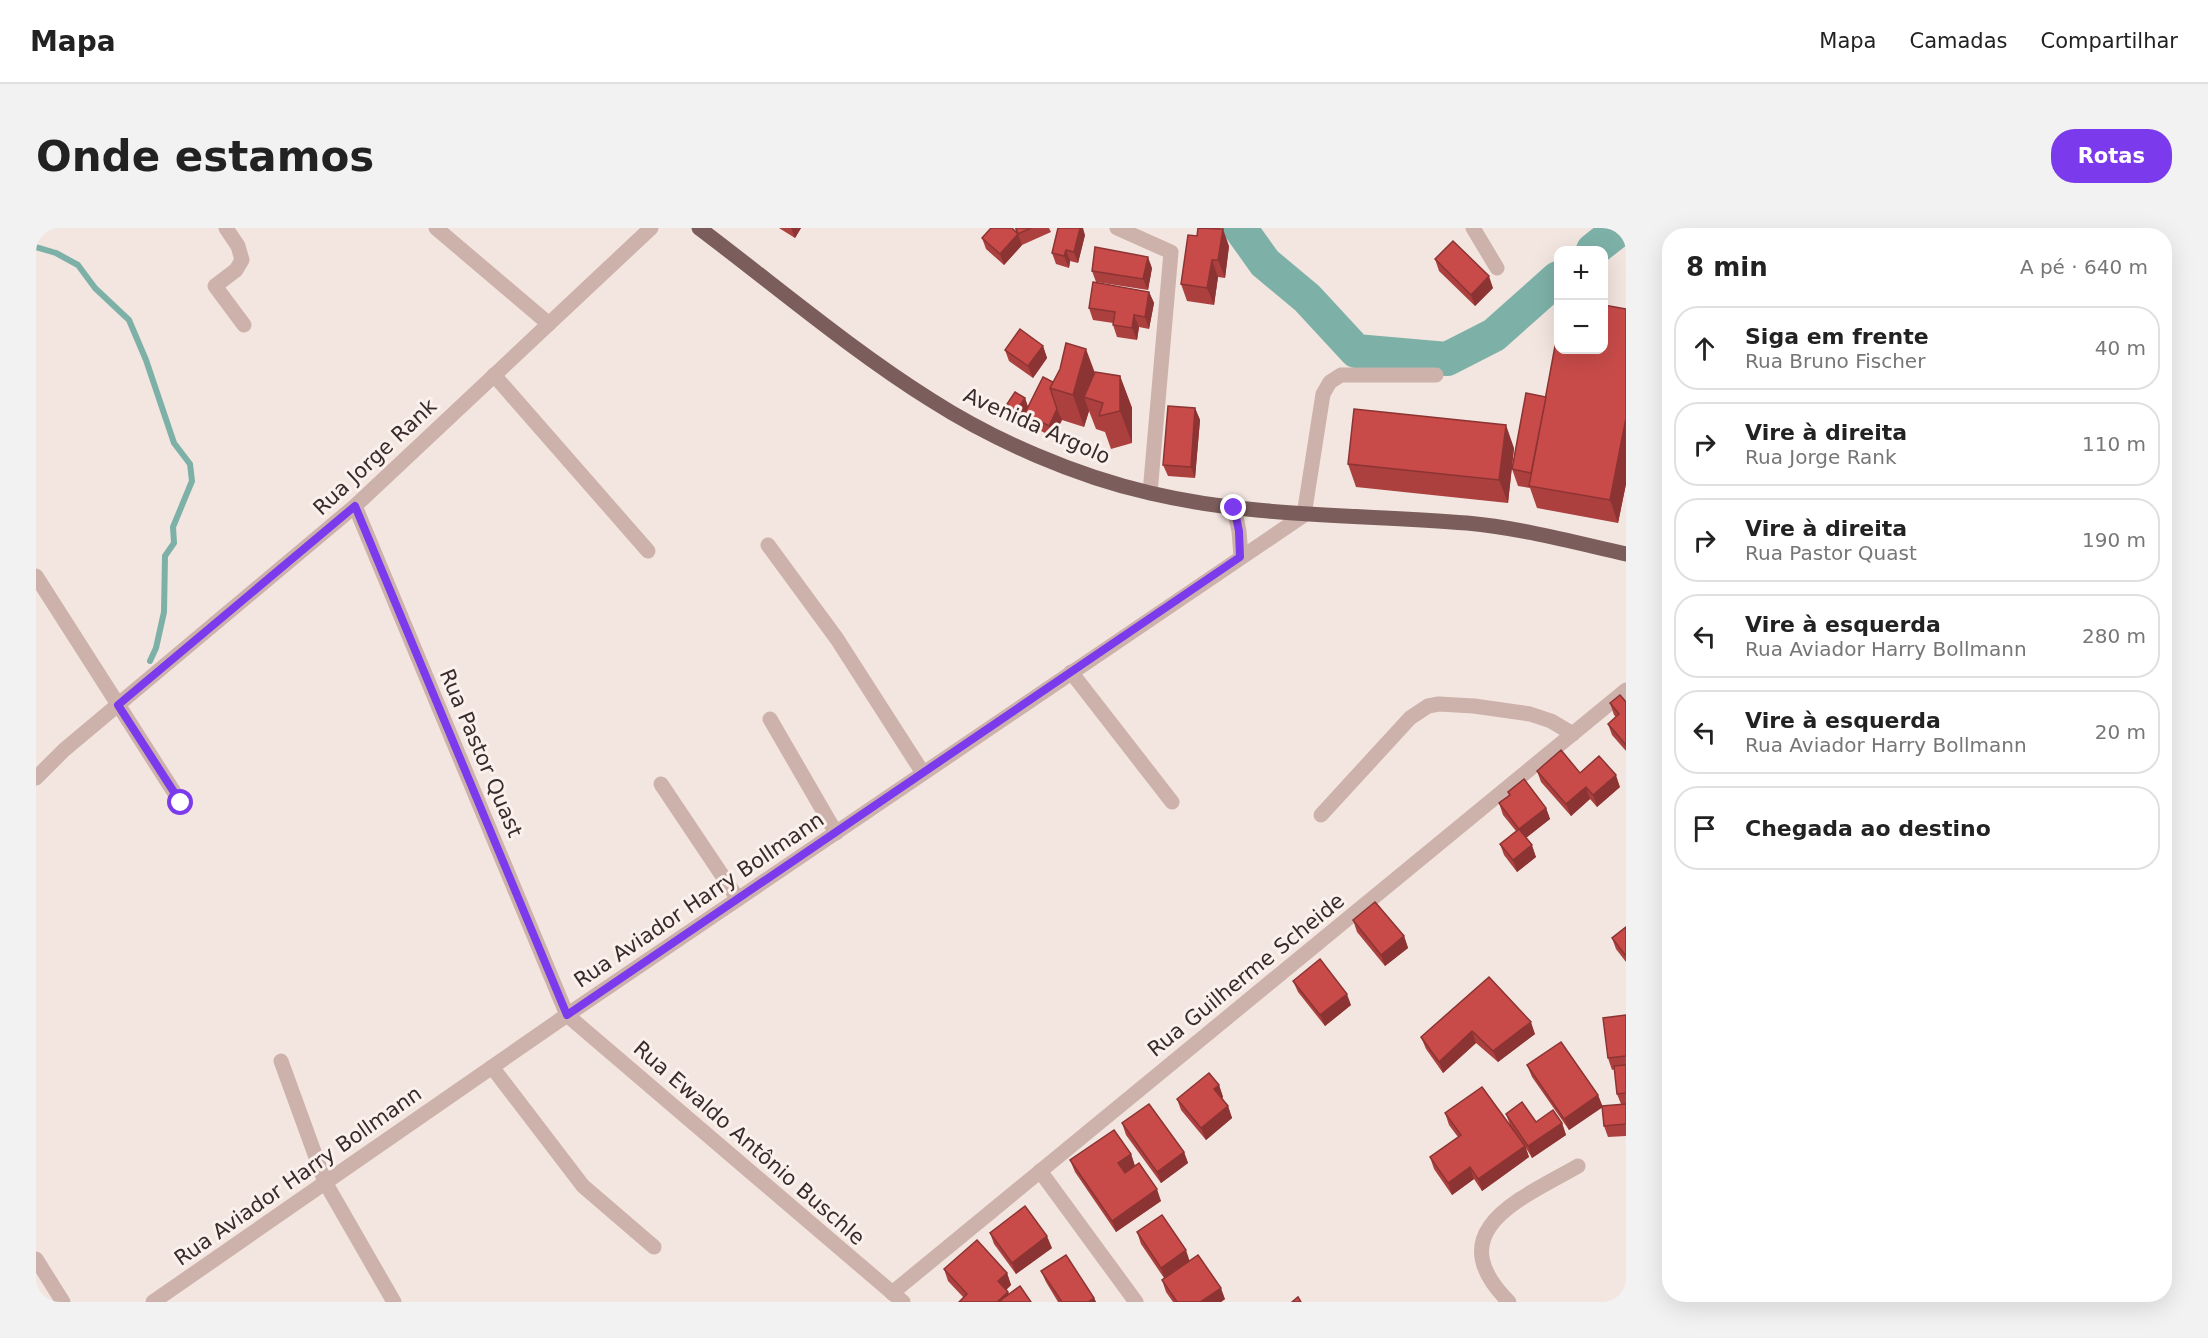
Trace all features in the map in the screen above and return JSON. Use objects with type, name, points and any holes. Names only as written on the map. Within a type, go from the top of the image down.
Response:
[{"type":"main road","name":"Avenida Argolo","points":[[699,228],[862,352],[933,402],[974,425],[1054,462],[1109,482],[1150,493],[1234,508],[1304,515],[1478,525],[1535,534],[1626,554]]},
{"type":"street","points":[[225,228],[238,246],[242,260],[236,270],[215,286],[244,325]]},
{"type":"street","points":[[436,228],[549,324]]},
{"type":"street","name":"Rua Jorge Rank","points":[[36,778],[64,750],[355,506],[651,228]]},
{"type":"street","points":[[1117,228],[1171,252],[1150,493]]},
{"type":"street","points":[[1473,228],[1497,268]]},
{"type":"street","points":[[494,375],[648,551]]},
{"type":"street","points":[[1304,515],[1323,394],[1330,382],[1341,375],[1436,375]]},
{"type":"street","name":"Rua Pastor Quast","points":[[355,506],[567,1015]]},
{"type":"street","points":[[1234,508],[1239,531],[1240,557]]},
{"type":"street","name":"Rua Aviador Harry Bollmann","points":[[153,1302],[567,1015],[1304,515]]},
{"type":"street","points":[[768,545],[837,639],[922,773]]},
{"type":"street","points":[[36,576],[181,803]]},
{"type":"street","points":[[1071,672],[1172,802]]},
{"type":"street","name":"Rua Guilherme Scheide","points":[[897,1297],[1040,1171],[1626,690]]},
{"type":"street","points":[[1321,815],[1410,718],[1428,706],[1439,704],[1474,706],[1530,714],[1551,721],[1573,734]]},
{"type":"street","points":[[770,719],[836,833]]},
{"type":"street","points":[[660,784],[738,899]]},
{"type":"street","name":"Rua Ewaldo Antônio Buschle","points":[[567,1015],[897,1297]]},
{"type":"street","points":[[281,1061],[325,1182],[394,1302]]},
{"type":"street","points":[[492,1067],[583,1186],[654,1247]]},
{"type":"street","points":[[1509,1302],[1500,1293],[1486,1271],[1481,1253],[1484,1235],[1493,1221],[1506,1209],[1578,1166]]},
{"type":"street","points":[[1040,1171],[1136,1302]]},
{"type":"street","points":[[36,1259],[63,1302]]},
{"type":"building","points":[[991,228],[1012,228],[1018,234],[1000,254],[982,238]]},
{"type":"building","points":[[1016,228],[1031,228],[1018,234]]},
{"type":"building","points":[[1058,228],[1080,228],[1074,252],[1066,250],[1064,256],[1052,253]]},
{"type":"building","points":[[1198,228],[1223,229],[1218,260],[1212,260],[1207,288],[1181,284],[1188,235],[1197,236]]},
{"type":"building","points":[[1453,241],[1489,276],[1471,295],[1435,259]]},
{"type":"building","points":[[1095,247],[1148,257],[1143,279],[1092,271]]},
{"type":"building","points":[[1093,282],[1149,292],[1145,317],[1134,315],[1132,328],[1113,325],[1115,312],[1089,308]]},
{"type":"building","points":[[1608,306],[1626,309],[1626,418],[1610,500],[1529,486],[1554,352],[1554,354],[1608,354]]},
{"type":"building","points":[[1020,329],[1043,346],[1028,366],[1005,350]]},
{"type":"building","points":[[1066,343],[1086,349],[1073,395],[1050,388],[1060,369]]},
{"type":"building","points":[[1095,372],[1120,376],[1120,411],[1099,416],[1103,403],[1084,397]]},
{"type":"building","points":[[1043,377],[1053,382],[1050,388],[1057,409],[1049,426],[1025,413]]},
{"type":"building","points":[[1015,392],[1025,398],[1016,411],[1007,404]]},
{"type":"building","points":[[1526,393],[1546,397],[1531,473],[1512,469]]},
{"type":"building","points":[[1168,406],[1195,408],[1191,467],[1163,465]]},
{"type":"building","points":[[1354,409],[1506,425],[1499,480],[1348,464]]},
{"type":"building","points":[[1620,695],[1626,702],[1626,745],[1608,724],[1619,714],[1610,703]]},
{"type":"building","points":[[1561,750],[1580,773],[1599,756],[1616,775],[1593,795],[1586,787],[1566,804],[1537,771]]},
{"type":"building","points":[[1524,779],[1546,808],[1519,829],[1499,803],[1510,795],[1508,792]]},
{"type":"building","points":[[1519,829],[1532,845],[1513,860],[1500,844]]},
{"type":"building","points":[[1375,902],[1404,936],[1381,955],[1353,920]]},
{"type":"building","points":[[1626,927],[1626,956],[1612,938]]},
{"type":"building","points":[[1320,959],[1347,994],[1320,1015],[1293,981]]},
{"type":"building","points":[[1489,977],[1531,1022],[1493,1051],[1472,1031],[1439,1062],[1421,1037]]},
{"type":"building","points":[[1626,1015],[1626,1056],[1608,1058],[1603,1018]]},
{"type":"building","points":[[1561,1042],[1598,1095],[1564,1119],[1527,1065]]},
{"type":"building","points":[[1626,1065],[1626,1093],[1617,1094],[1614,1066]]},
{"type":"building","points":[[1209,1073],[1219,1085],[1214,1089],[1228,1106],[1201,1128],[1177,1099]]},
{"type":"building","points":[[1482,1087],[1525,1146],[1478,1179],[1470,1167],[1448,1183],[1430,1157],[1461,1135],[1445,1113]]},
{"type":"building","points":[[1522,1102],[1536,1122],[1553,1110],[1562,1123],[1528,1146],[1506,1114]]},
{"type":"building","points":[[1149,1104],[1184,1152],[1157,1172],[1122,1123]]},
{"type":"building","points":[[1626,1104],[1626,1124],[1604,1126],[1602,1106]]},
{"type":"building","points":[[1114,1130],[1131,1154],[1118,1163],[1125,1173],[1139,1163],[1157,1189],[1112,1221],[1070,1160]]},
{"type":"building","points":[[1025,1206],[1047,1236],[1012,1263],[990,1233]]},
{"type":"building","points":[[1162,1215],[1186,1250],[1161,1268],[1137,1232]]},
{"type":"building","points":[[977,1240],[1007,1273],[998,1281],[1008,1292],[997,1302],[959,1302],[967,1294],[944,1269]]},
{"type":"building","points":[[1066,1255],[1094,1298],[1088,1302],[1062,1302],[1041,1271]]},
{"type":"building","points":[[1198,1255],[1221,1288],[1200,1302],[1177,1302],[1162,1280]]},
{"type":"building","points":[[1020,1286],[1031,1302],[1002,1302],[1001,1300]]},
{"type":"waterway","points":[[1240,228],[1265,263],[1307,298],[1356,351],[1447,359],[1494,335],[1554,282]]},
{"type":"waterway","points":[[1598,246],[1621,228]]},
{"type":"waterway","points":[[36,247],[56,253],[78,265],[95,288],[129,320],[146,360],[174,443],[190,464],[192,481],[173,527],[174,543],[165,556],[164,612],[156,648],[150,661]]},
{"type":"route","points":[[181,803],[118,705],[355,506],[567,1015],[1240,557],[1239,531],[1234,508]]}]
